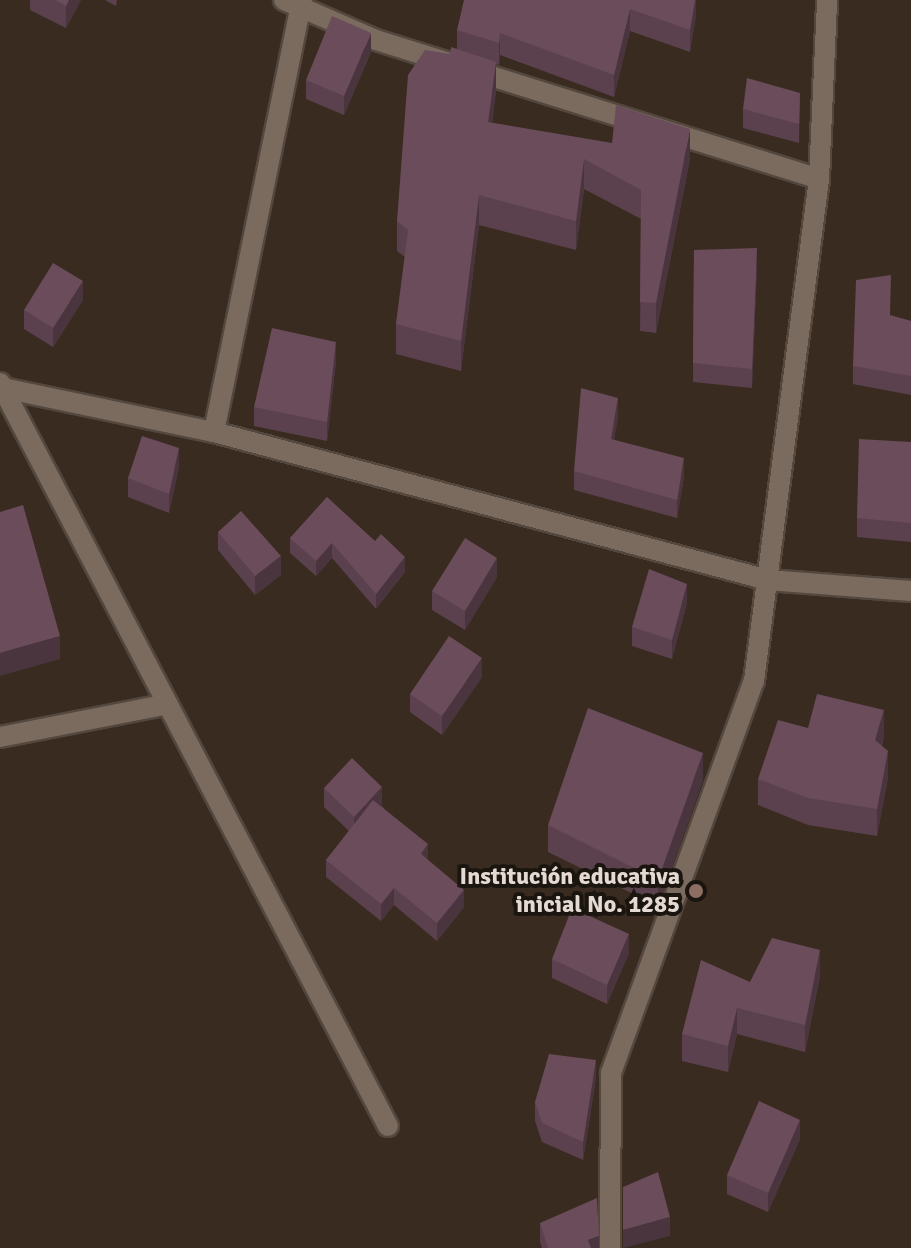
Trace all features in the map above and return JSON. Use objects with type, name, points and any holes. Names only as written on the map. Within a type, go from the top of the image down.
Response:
[{"type":"street","points":[[610,1248],[611,1073],[754,681],[819,179],[827,0]]},
{"type":"street","points":[[214,432],[295,2],[376,40],[819,179]]},
{"type":"street","points":[[2,386],[214,432],[768,580],[911,591]]},
{"type":"street","points":[[2,386],[388,1126]]},
{"type":"street","points":[[0,737],[168,704]]},
{"type":"building","points":[[55,0],[69,0],[66,6]]},
{"type":"building","points":[[464,0],[695,0],[690,30],[630,9],[614,75],[500,33],[499,43],[457,30]]},
{"type":"building","points":[[332,16],[371,33],[344,96],[306,80]]},
{"type":"building","points":[[451,47],[496,62],[488,122],[612,143],[616,105],[690,129],[656,303],[640,302],[641,190],[584,159],[576,221],[479,195],[461,341],[396,324],[408,230],[397,221],[408,75],[425,50],[450,54]]},
{"type":"building","points":[[747,78],[800,93],[799,124],[743,109]]},
{"type":"building","points":[[757,248],[752,369],[693,363],[694,250]]},
{"type":"building","points":[[53,263],[83,281],[53,328],[24,310]]},
{"type":"building","points":[[891,275],[890,315],[911,321],[911,376],[853,366],[856,280]]},
{"type":"building","points":[[272,328],[336,342],[327,422],[254,407]]},
{"type":"building","points":[[581,388],[618,398],[611,439],[684,458],[677,500],[574,471]]},
{"type":"building","points":[[142,436],[179,448],[169,494],[128,478]]},
{"type":"building","points":[[859,439],[911,442],[911,523],[857,518]]},
{"type":"building","points":[[327,497],[375,541],[381,534],[405,557],[376,594],[332,543],[316,561],[290,538]]},
{"type":"building","points":[[23,505],[60,636],[0,653],[0,512]]},
{"type":"building","points":[[241,511],[281,556],[255,576],[218,532]]},
{"type":"building","points":[[465,538],[497,558],[465,611],[432,591]]},
{"type":"building","points":[[649,569],[687,584],[672,640],[632,627]]},
{"type":"building","points":[[449,636],[482,658],[442,716],[410,694]]},
{"type":"building","points":[[817,694],[884,710],[875,740],[888,751],[877,809],[808,798],[758,779],[778,720],[808,728]]},
{"type":"building","points":[[588,708],[703,753],[658,880],[548,825]]},
{"type":"building","points":[[352,758],[382,787],[354,817],[324,788]]},
{"type":"building","points":[[373,800],[428,844],[421,854],[464,890],[437,923],[394,888],[381,904],[326,860]]},
{"type":"building","points":[[572,908],[629,934],[607,985],[552,959]]},
{"type":"building","points":[[772,938],[820,950],[805,1025],[737,1008],[728,1046],[682,1034],[701,960],[750,982]]},
{"type":"building","points":[[549,1054],[596,1060],[583,1142],[542,1123],[535,1102]]},
{"type":"building","points":[[759,1101],[800,1120],[768,1193],[727,1175]]},
{"type":"building","points":[[658,1172],[670,1217],[623,1230],[623,1187]]},
{"type":"building","points":[[597,1198],[599,1236],[588,1240],[591,1248],[548,1248],[540,1223]]},
{"type":"place","name":"Institución educativa inicial No. 1285","points":[[696,891]]}]
